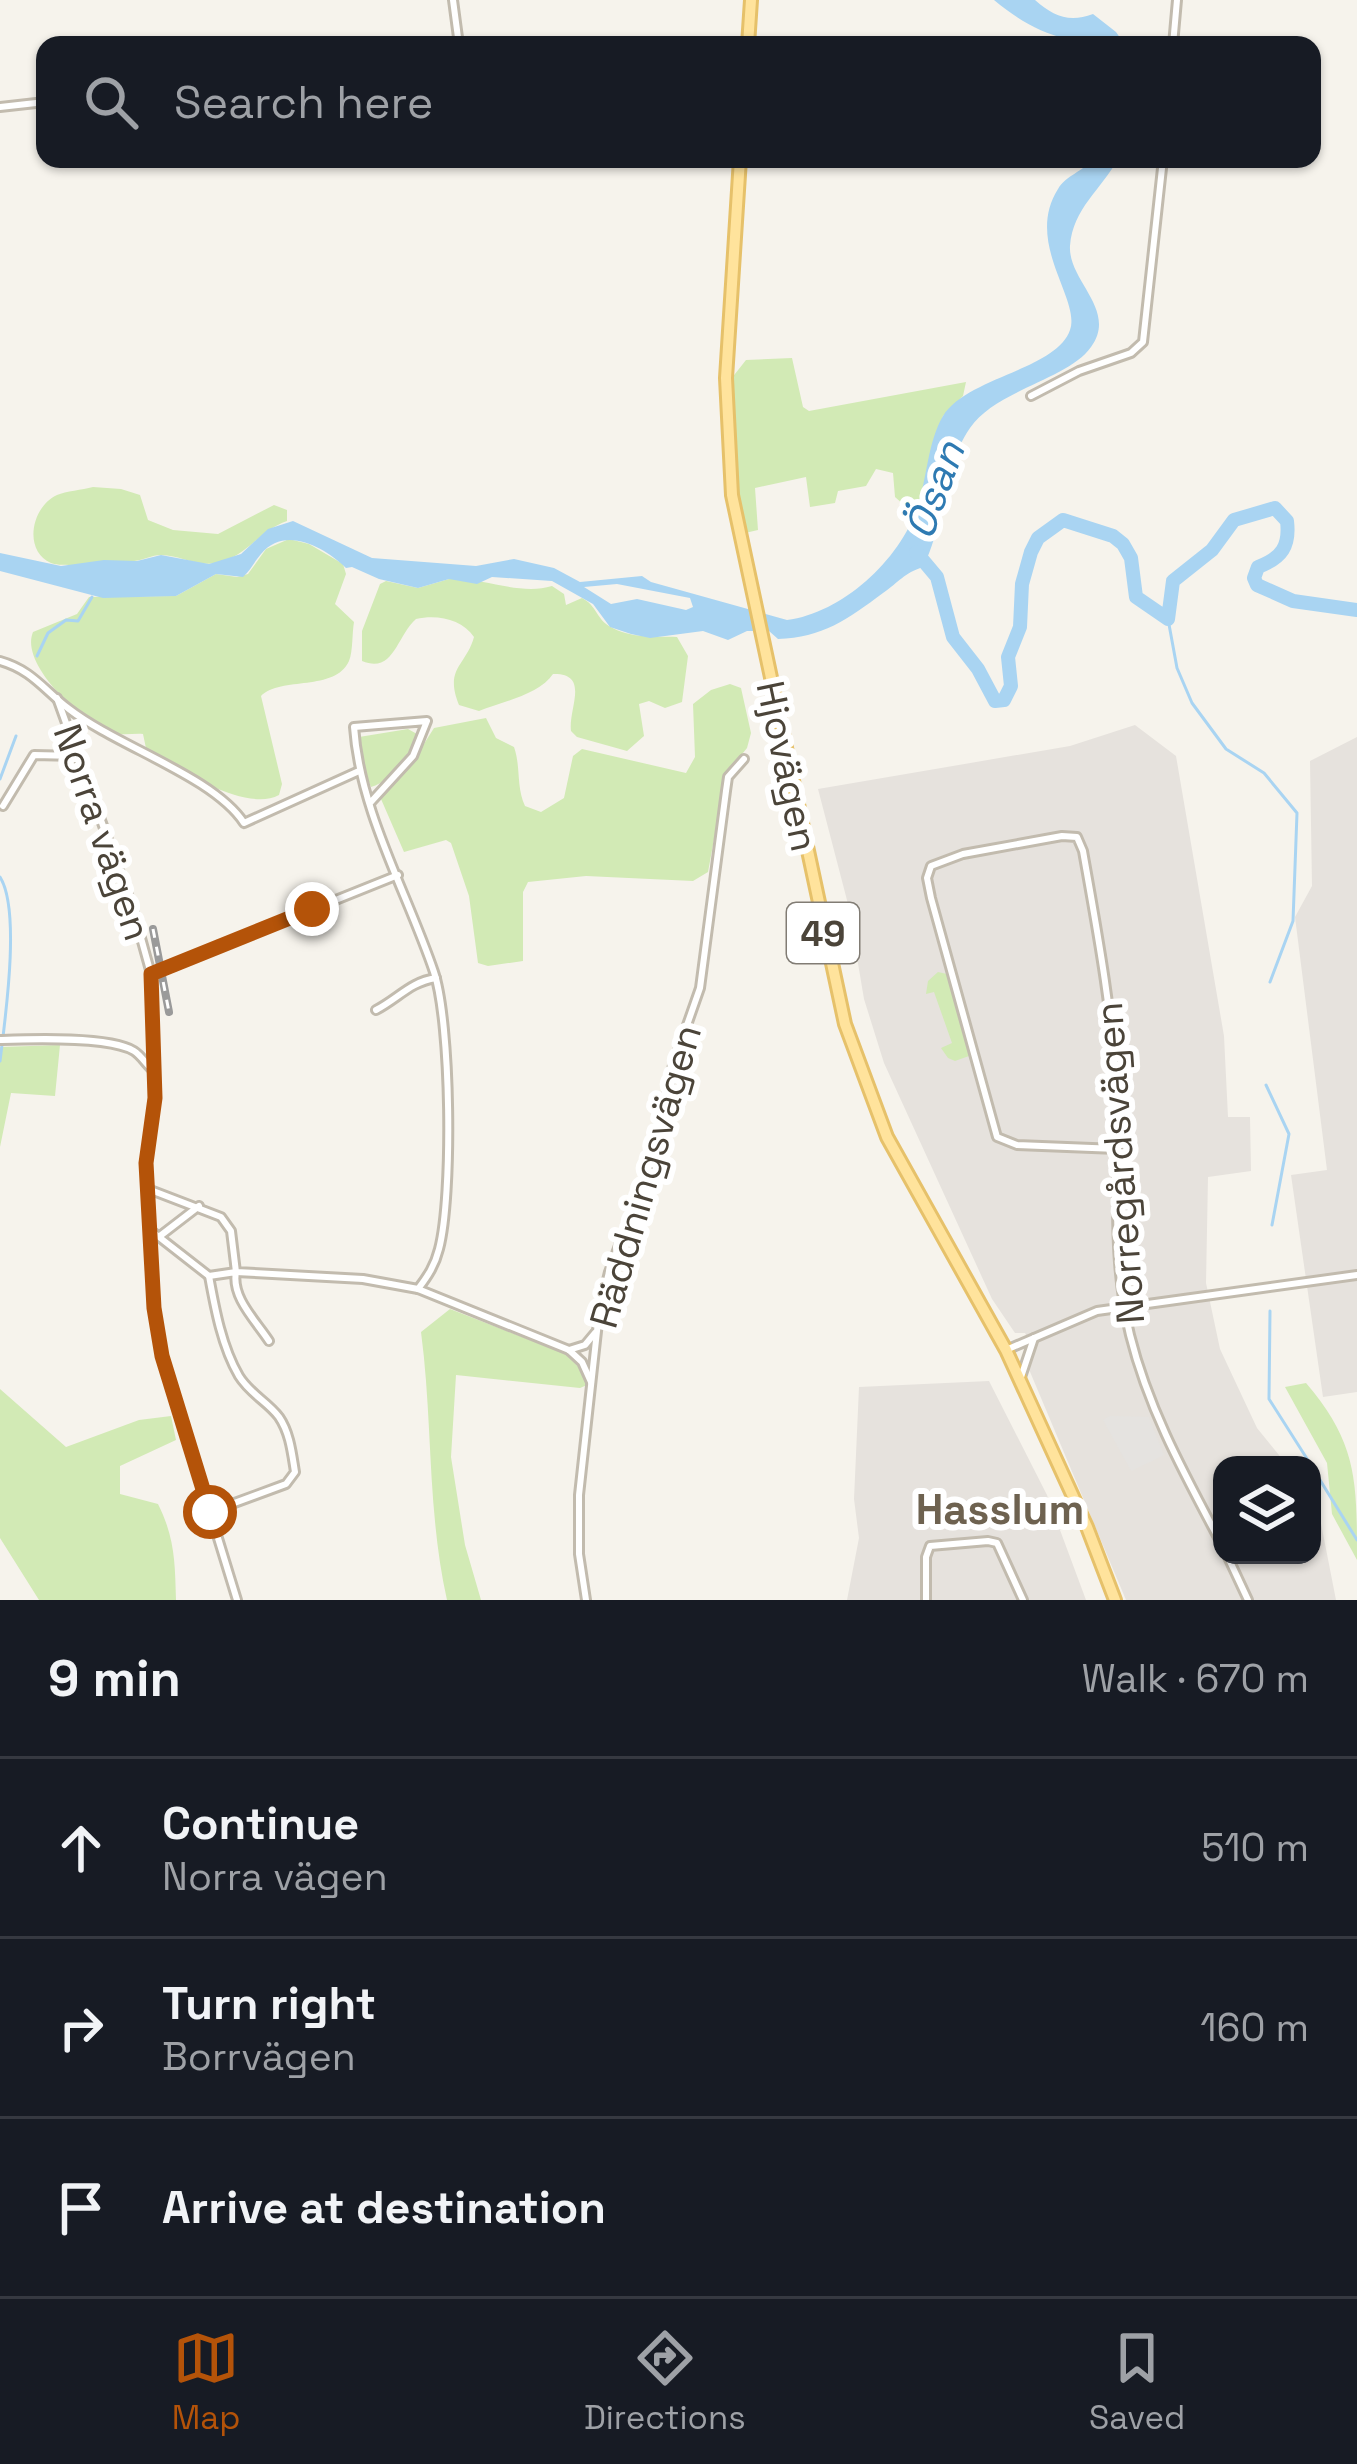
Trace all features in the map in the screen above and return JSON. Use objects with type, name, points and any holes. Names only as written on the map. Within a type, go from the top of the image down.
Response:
[{"type":"main road","points":[[749,36],[751,0]]},
{"type":"main road","name":"Hjovägen","points":[[739,168],[726,378],[732,495],[831,968],[864,1082],[910,1182],[1006,1350],[1087,1527],[1114,1600]]},
{"type":"street","points":[[453,0],[458,36]]},
{"type":"street","points":[[1174,36],[1177,0]]},
{"type":"street","points":[[0,107],[36,103]]},
{"type":"street","points":[[1031,396],[1079,371],[1130,353],[1143,342],[1161,168]]},
{"type":"street","points":[[0,662],[36,676],[57,698],[109,736],[210,791],[244,823],[359,771]]},
{"type":"street","name":"Norra vägen","points":[[57,698],[133,908],[151,974],[154,1072],[146,1163],[156,1234],[154,1308],[162,1356],[237,1600]]},
{"type":"street","points":[[370,803],[413,756],[427,721],[355,727],[359,771],[370,803],[436,978],[447,1090],[444,1224],[432,1271],[418,1289]]},
{"type":"street","points":[[3,806],[34,755],[77,755]]},
{"type":"street","name":"Räddningsvägen","points":[[586,1600],[579,1554],[579,1495],[597,1330],[609,1272],[650,1168],[673,1065],[700,988],[728,777],[744,759]]},
{"type":"street","name":"Norregårdsvägen","points":[[1117,1149],[1017,1145],[997,1137],[927,878],[931,866],[1077,837],[1083,851],[1114,1065],[1117,1149],[1116,1227],[1124,1305],[1160,1424],[1213,1527]]},
{"type":"street","points":[[151,974],[398,875]]},
{"type":"street","points":[[376,1010],[413,982],[436,978]]},
{"type":"street","points":[[0,1040],[118,1046],[136,1052],[154,1072]]},
{"type":"street","points":[[148,1189],[199,1206],[228,1223],[236,1272],[233,1282],[269,1341]]},
{"type":"street","points":[[199,1206],[156,1234],[209,1276],[237,1373],[251,1393],[278,1415],[296,1472],[286,1484],[210,1512]]},
{"type":"street","points":[[209,1276],[236,1272],[363,1279],[418,1289],[569,1350],[582,1362],[591,1382]]},
{"type":"street","points":[[1006,1350],[1097,1311],[1124,1305],[1357,1275]]},
{"type":"street","points":[[569,1350],[585,1345],[597,1330]]},
{"type":"street","points":[[1020,1380],[1034,1338]]},
{"type":"street","points":[[926,1600],[930,1546],[998,1543],[1023,1600]]},
{"type":"street","points":[[1231,1564],[1248,1600]]},
{"type":"shaded area","points":[[1135,725],[1176,756],[1224,1036],[1228,1117],[1250,1117],[1251,1171],[1208,1177],[1206,1283],[1220,1349],[1257,1428],[1280,1456],[1213,1456],[1213,1564],[1321,1564],[1321,1523],[1336,1600],[1126,1600],[1028,1367],[1035,1352],[1025,1333],[1015,1333],[992,1299],[884,1063],[864,999],[848,904],[818,789],[1070,746]]},
{"type":"shaded area","points":[[1357,737],[1357,1392],[1323,1397],[1291,1175],[1327,1170],[1295,917],[1312,886],[1310,761]]},
{"type":"shaded area","points":[[989,1381],[1047,1495],[1086,1600],[847,1600],[859,1538],[854,1499],[859,1387]]},
{"type":"shaded area","points":[[1149,1417],[1164,1455],[1131,1471],[1103,1420]]},
{"type":"green space","points":[[792,358],[803,407],[809,411],[966,382],[963,396],[943,416],[919,502],[904,505],[895,497],[893,473],[876,469],[866,486],[838,491],[835,503],[810,507],[806,477],[755,488],[758,530],[745,533],[735,481],[731,379],[746,360]]},
{"type":"green space","points":[[93,487],[140,495],[148,520],[173,530],[218,534],[274,505],[287,510],[287,521],[236,556],[216,563],[161,555],[104,564],[51,563],[36,549],[34,539],[41,509],[57,495]]},
{"type":"green space","points":[[289,539],[309,544],[343,564],[346,574],[335,604],[354,622],[350,657],[342,671],[281,686],[261,696],[282,784],[279,795],[265,799],[231,794],[147,753],[143,734],[114,733],[71,706],[36,660],[33,632],[77,614],[89,597],[176,596],[216,574],[248,574],[266,549]]},
{"type":"green space","points":[[449,579],[527,589],[552,586],[564,594],[566,605],[582,598],[617,630],[677,637],[688,656],[682,702],[665,708],[649,701],[639,704],[644,736],[627,751],[577,737],[571,731],[575,686],[565,675],[553,674],[530,692],[479,711],[459,705],[455,675],[474,637],[448,619],[416,619],[388,658],[373,664],[362,661],[362,631],[380,584],[386,581],[418,588]]},
{"type":"green space","points":[[730,684],[741,688],[751,733],[747,748],[726,774],[708,872],[693,881],[586,876],[528,882],[523,892],[523,961],[478,963],[469,896],[451,843],[446,840],[404,852],[381,799],[434,728],[486,718],[496,738],[514,747],[525,806],[541,812],[564,798],[573,756],[582,749],[686,773],[695,757],[693,704],[711,690]]},
{"type":"green space","points":[[408,729],[417,734],[405,758],[386,779],[371,787],[359,737]]},
{"type":"green space","points":[[938,972],[947,974],[969,1056],[955,1061],[941,1048],[952,1043],[934,992],[926,994],[928,981]]},
{"type":"green space","points":[[60,1045],[55,1096],[11,1093],[0,1147],[0,1047]]},
{"type":"green space","points":[[450,1309],[564,1353],[581,1369],[587,1385],[456,1375],[451,1457],[465,1545],[481,1600],[447,1600],[436,1533],[421,1332]]},
{"type":"green space","points":[[1306,1383],[1335,1425],[1351,1464],[1357,1560],[1332,1514],[1327,1463],[1285,1387]]},
{"type":"green space","points":[[0,1389],[66,1447],[139,1420],[171,1416],[176,1440],[120,1466],[120,1494],[158,1504],[171,1540],[176,1600],[39,1600],[0,1538]]},
{"type":"water","points":[[994,0],[1035,0],[1069,18],[1093,14],[1119,36],[1055,36]]},
{"type":"water","name":"Ösan","points":[[1082,168],[1112,168],[1076,221],[1070,246],[1071,259],[1099,321],[1091,347],[1066,368],[982,415],[954,461],[923,567],[821,631],[778,639],[769,631],[747,631],[728,640],[703,631],[650,638],[610,627],[593,604],[552,581],[492,577],[477,584],[449,579],[418,588],[346,568],[316,547],[293,540],[271,545],[243,577],[216,574],[176,596],[103,598],[0,571],[0,553],[61,566],[161,555],[209,564],[241,554],[268,529],[293,521],[372,558],[476,566],[514,559],[554,568],[580,582],[642,576],[787,620],[808,615],[849,595],[899,544],[918,505],[938,426],[955,403],[1062,344],[1071,317],[1047,229],[1049,209],[1061,184]],"holes":[[[617,584],[690,598],[693,607],[686,610],[637,599],[611,604],[584,587]]]},
{"type":"waterway","name":"Ösan","points":[[916,552],[937,577],[953,637],[995,701],[1004,700],[1011,686],[1008,657],[1020,627],[1022,584],[1031,552],[1038,538],[1063,520],[1113,536],[1123,544],[1131,558],[1136,597],[1168,619],[1173,581],[1212,550],[1234,520],[1275,508],[1287,521],[1287,537],[1279,555],[1258,567],[1257,585],[1293,601],[1357,610]]},
{"type":"waterway","points":[[37,656],[48,633],[66,620],[78,621],[92,597]]},
{"type":"waterway","points":[[1168,619],[1177,668],[1192,703],[1226,749],[1264,773],[1297,813],[1293,921],[1270,982]]},
{"type":"waterway","points":[[0,779],[16,736]]},
{"type":"waterway","points":[[0,877],[11,939],[0,1061]]},
{"type":"waterway","points":[[1266,1085],[1289,1134],[1272,1225]]},
{"type":"waterway","points":[[1270,1311],[1269,1399],[1305,1456]]},
{"type":"waterway","points":[[1321,1482],[1357,1540]]},
{"type":"railway","points":[[153,929],[169,1012]]},
{"type":"district","name":"Hasslum","points":[[1000,1509]]},
{"type":"route","points":[[210,1512],[162,1356],[154,1308],[146,1163],[155,1098],[151,974],[312,909]]}]
